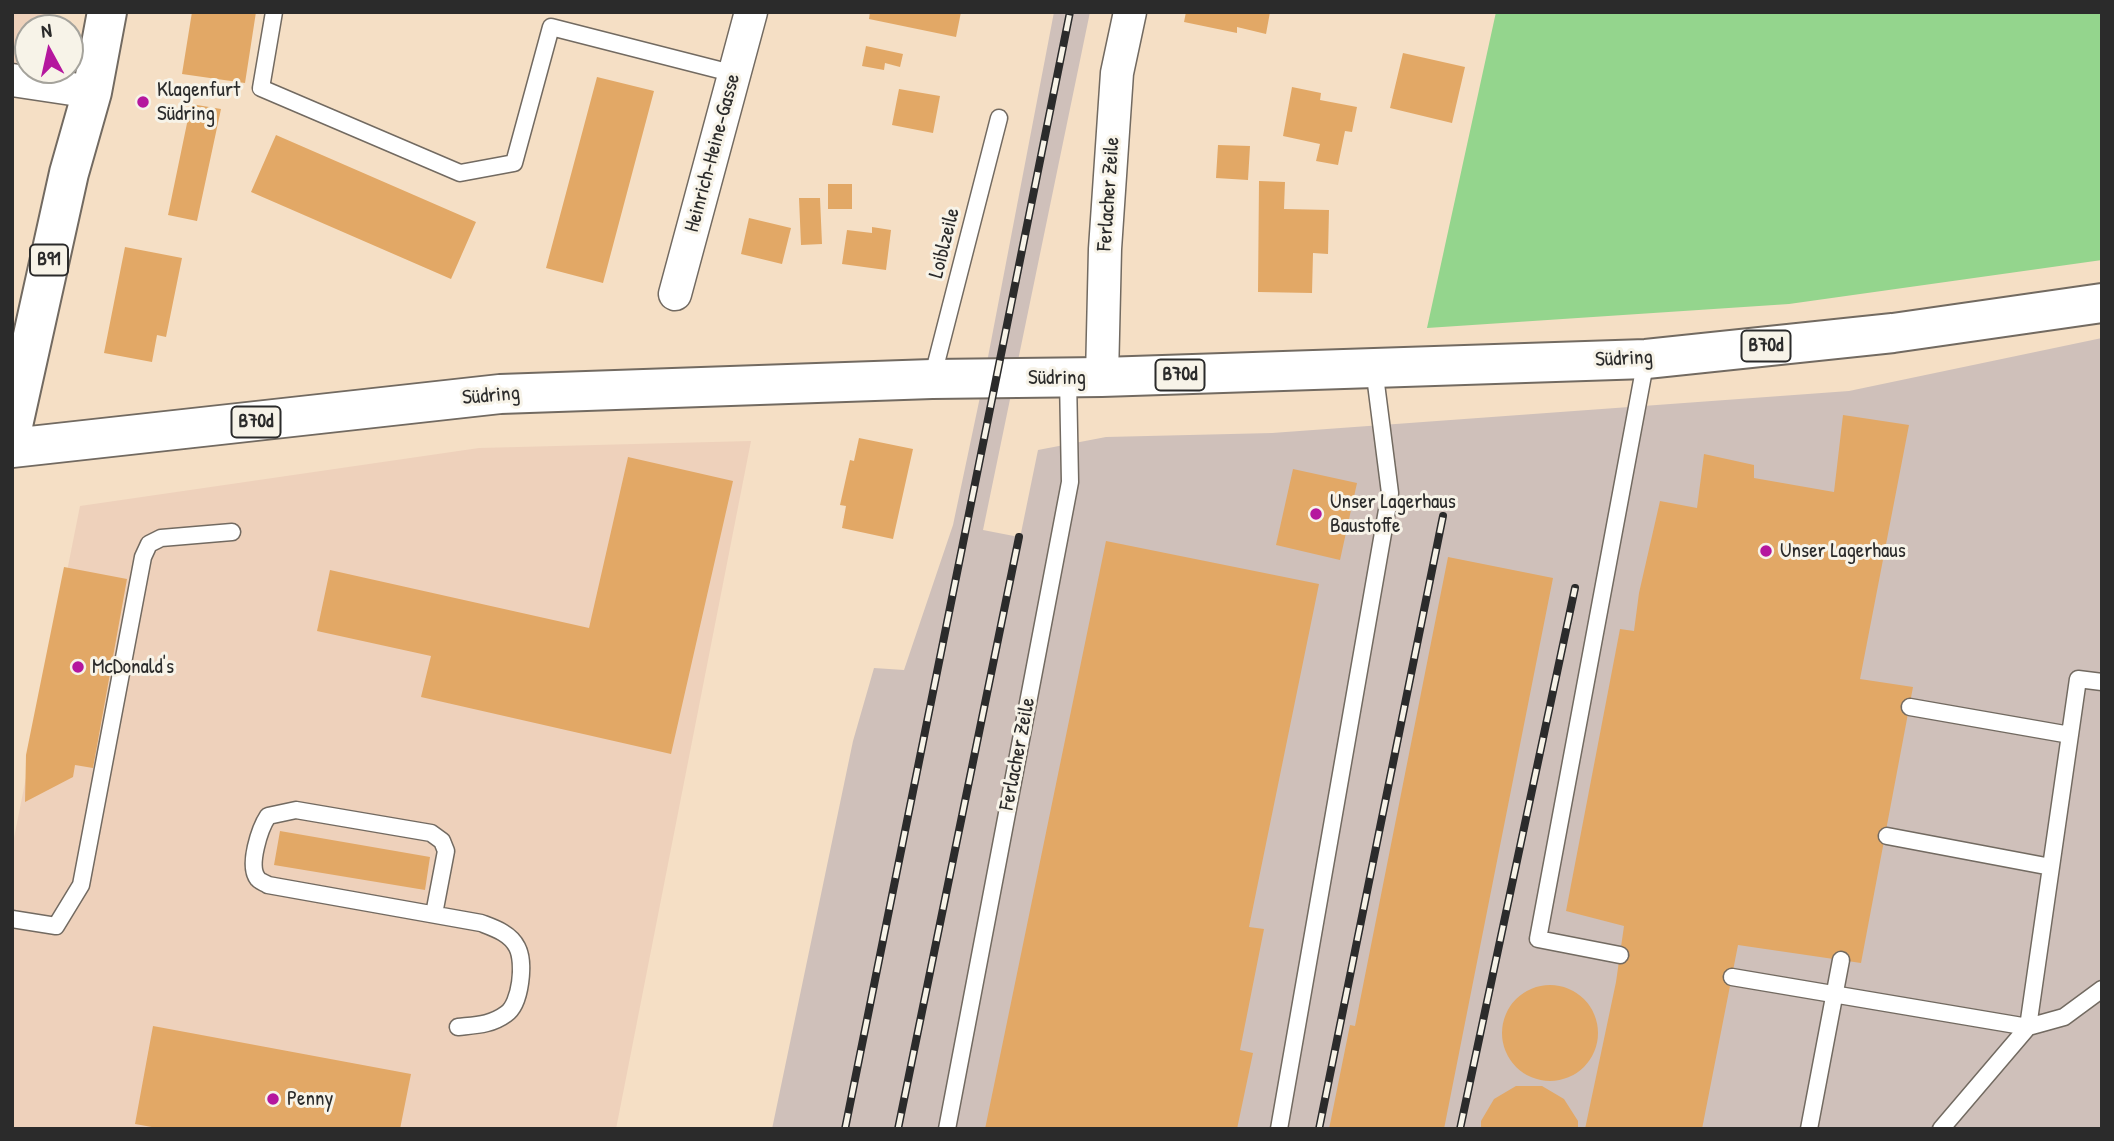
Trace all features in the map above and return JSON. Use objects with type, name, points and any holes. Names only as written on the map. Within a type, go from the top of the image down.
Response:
[{"type":"main road","name":"B91","points":[[12,430],[69,173],[92,92],[107,12]]},
{"type":"main road","name":"Südring","points":[[12,449],[500,394],[1646,359],[1893,333],[2102,303]]},
{"type":"street","name":"Heinrich-Heine-Gasse","points":[[675,294],[751,12]]},
{"type":"street","name":"Ferlacher Zeile","points":[[1085,378],[1105,249],[1117,73],[1130,12]]},
{"type":"street","points":[[12,80],[92,92]]},
{"type":"lane","points":[[274,12],[261,88],[460,173],[514,163],[551,27],[735,74]]},
{"type":"lane","name":"Loiblzeile","points":[[932,379],[999,118]]},
{"type":"lane","points":[[1620,955],[1538,939],[1646,359]]},
{"type":"lane","points":[[1279,1129],[1390,493],[1374,368]]},
{"type":"lane","name":"Ferlacher Zeile","points":[[947,1129],[1070,482],[1085,378]]},
{"type":"lane","points":[[12,919],[56,926],[81,885],[143,557],[149,544],[161,538],[232,531]]},
{"type":"lane","points":[[1941,1129],[2028,1027],[2078,679],[2102,682]]},
{"type":"lane","points":[[1910,707],[2070,735]]},
{"type":"lane","points":[[434,914],[446,851],[442,841],[431,833],[296,810],[268,816],[262,826],[254,871],[258,880],[268,885],[481,923],[496,928],[509,937],[518,948],[522,967],[519,992],[509,1013],[486,1024],[458,1027]]},
{"type":"lane","points":[[1887,836],[2051,867]]},
{"type":"lane","points":[[1809,1129],[1841,960]]},
{"type":"lane","points":[[1732,977],[2028,1027],[2064,1017],[2102,989]]},
{"type":"shaded area","points":[[12,12],[48,12],[14,14],[12,62]]},
{"type":"shaded area","points":[[1054,12],[1090,12],[983,530],[1019,537],[898,1129],[772,1129],[853,741],[874,668],[904,670],[953,525]]},
{"type":"shaded area","points":[[2102,338],[2102,1129],[899,1129],[1038,450],[1106,437],[1272,433],[1849,391]]},
{"type":"shaded area","points":[[751,441],[616,1129],[12,1129],[12,848],[80,506],[479,448]]},
{"type":"green space","points":[[1496,12],[2102,12],[2102,260],[1789,304],[1427,328]]},
{"type":"building","points":[[192,12],[256,12],[245,83],[182,74]]},
{"type":"building","points":[[870,12],[961,12],[956,37],[869,19]]},
{"type":"building","points":[[1186,12],[1270,12],[1266,34],[1237,27],[1237,33],[1184,22]]},
{"type":"building","points":[[866,46],[903,54],[900,67],[885,63],[884,70],[862,66]]},
{"type":"building","points":[[1403,53],[1465,67],[1452,123],[1390,108]]},
{"type":"building","points":[[597,77],[654,91],[603,283],[546,268]]},
{"type":"building","points":[[1292,87],[1321,93],[1320,100],[1357,107],[1352,132],[1345,131],[1338,165],[1316,161],[1320,144],[1283,136]]},
{"type":"building","points":[[899,89],[940,96],[933,133],[892,125]]},
{"type":"building","points":[[191,104],[221,109],[197,221],[168,215]]},
{"type":"building","points":[[276,135],[476,222],[451,279],[251,192]]},
{"type":"building","points":[[1218,145],[1250,146],[1248,180],[1216,178]]},
{"type":"building","points":[[1259,181],[1285,182],[1284,209],[1329,210],[1328,254],[1313,253],[1312,293],[1258,292]]},
{"type":"building","points":[[828,184],[852,184],[852,209],[828,209]]},
{"type":"building","points":[[799,198],[820,198],[822,244],[801,245]]},
{"type":"building","points":[[749,218],[791,228],[782,264],[741,254]]},
{"type":"building","points":[[872,227],[891,230],[886,270],[842,264],[847,230],[872,233]]},
{"type":"building","points":[[125,247],[182,258],[166,337],[157,335],[152,362],[104,353]]},
{"type":"building","points":[[1843,415],[1909,425],[1860,679],[1913,687],[1861,963],[1738,945],[1702,1129],[1585,1129],[1616,982],[1624,926],[1566,911],[1620,629],[1634,631],[1639,593],[1660,501],[1697,508],[1704,454],[1754,465],[1754,478],[1834,492]]},
{"type":"building","points":[[859,438],[913,449],[893,539],[842,528],[846,506],[840,505],[850,460],[854,461]]},
{"type":"building","points":[[628,457],[733,481],[671,754],[421,697],[431,656],[317,631],[330,570],[589,628]]},
{"type":"building","name":"Unser Lagerhaus Baustoffe","points":[[1293,469],[1357,483],[1340,560],[1276,545]]},
{"type":"building","points":[[1106,541],[1319,584],[1249,927],[1264,929],[1240,1050],[1253,1053],[1237,1129],[985,1129]]},
{"type":"building","points":[[1448,557],[1553,578],[1444,1129],[1329,1129],[1350,1025],[1355,1026]]},
{"type":"building","name":"McDonald's","points":[[64,567],[127,579],[93,768],[75,765],[73,777],[25,802],[26,755]]},
{"type":"building","points":[[280,831],[430,857],[425,890],[274,865]]},
{"type":"building","points":[[1550,985],[1569,988],[1584,999],[1595,1014],[1598,1033],[1595,1052],[1584,1067],[1569,1078],[1550,1081],[1531,1078],[1516,1067],[1505,1052],[1502,1033],[1505,1014],[1516,999],[1531,988]]},
{"type":"building","name":"Penny","points":[[153,1026],[411,1074],[400,1129],[163,1129],[135,1124]]},
{"type":"building","points":[[1516,1086],[1542,1086],[1564,1099],[1578,1121],[1578,1129],[1481,1129],[1481,1121],[1494,1099]]},
{"type":"railway","points":[[845,1129],[1070,12]]},
{"type":"railway","points":[[1319,1129],[1443,516]]},
{"type":"railway","points":[[898,1129],[1019,537]]},
{"type":"railway","points":[[1460,1129],[1575,588]]},
{"type":"place","name":"Klagenfurt Südring","points":[[143,102]]},
{"type":"place","name":"Unser Lagerhaus Baustoffe","points":[[1316,514]]},
{"type":"place","name":"Unser Lagerhaus","points":[[1766,551]]},
{"type":"place","name":"McDonald's","points":[[78,667]]},
{"type":"place","name":"Penny","points":[[273,1099]]}]
